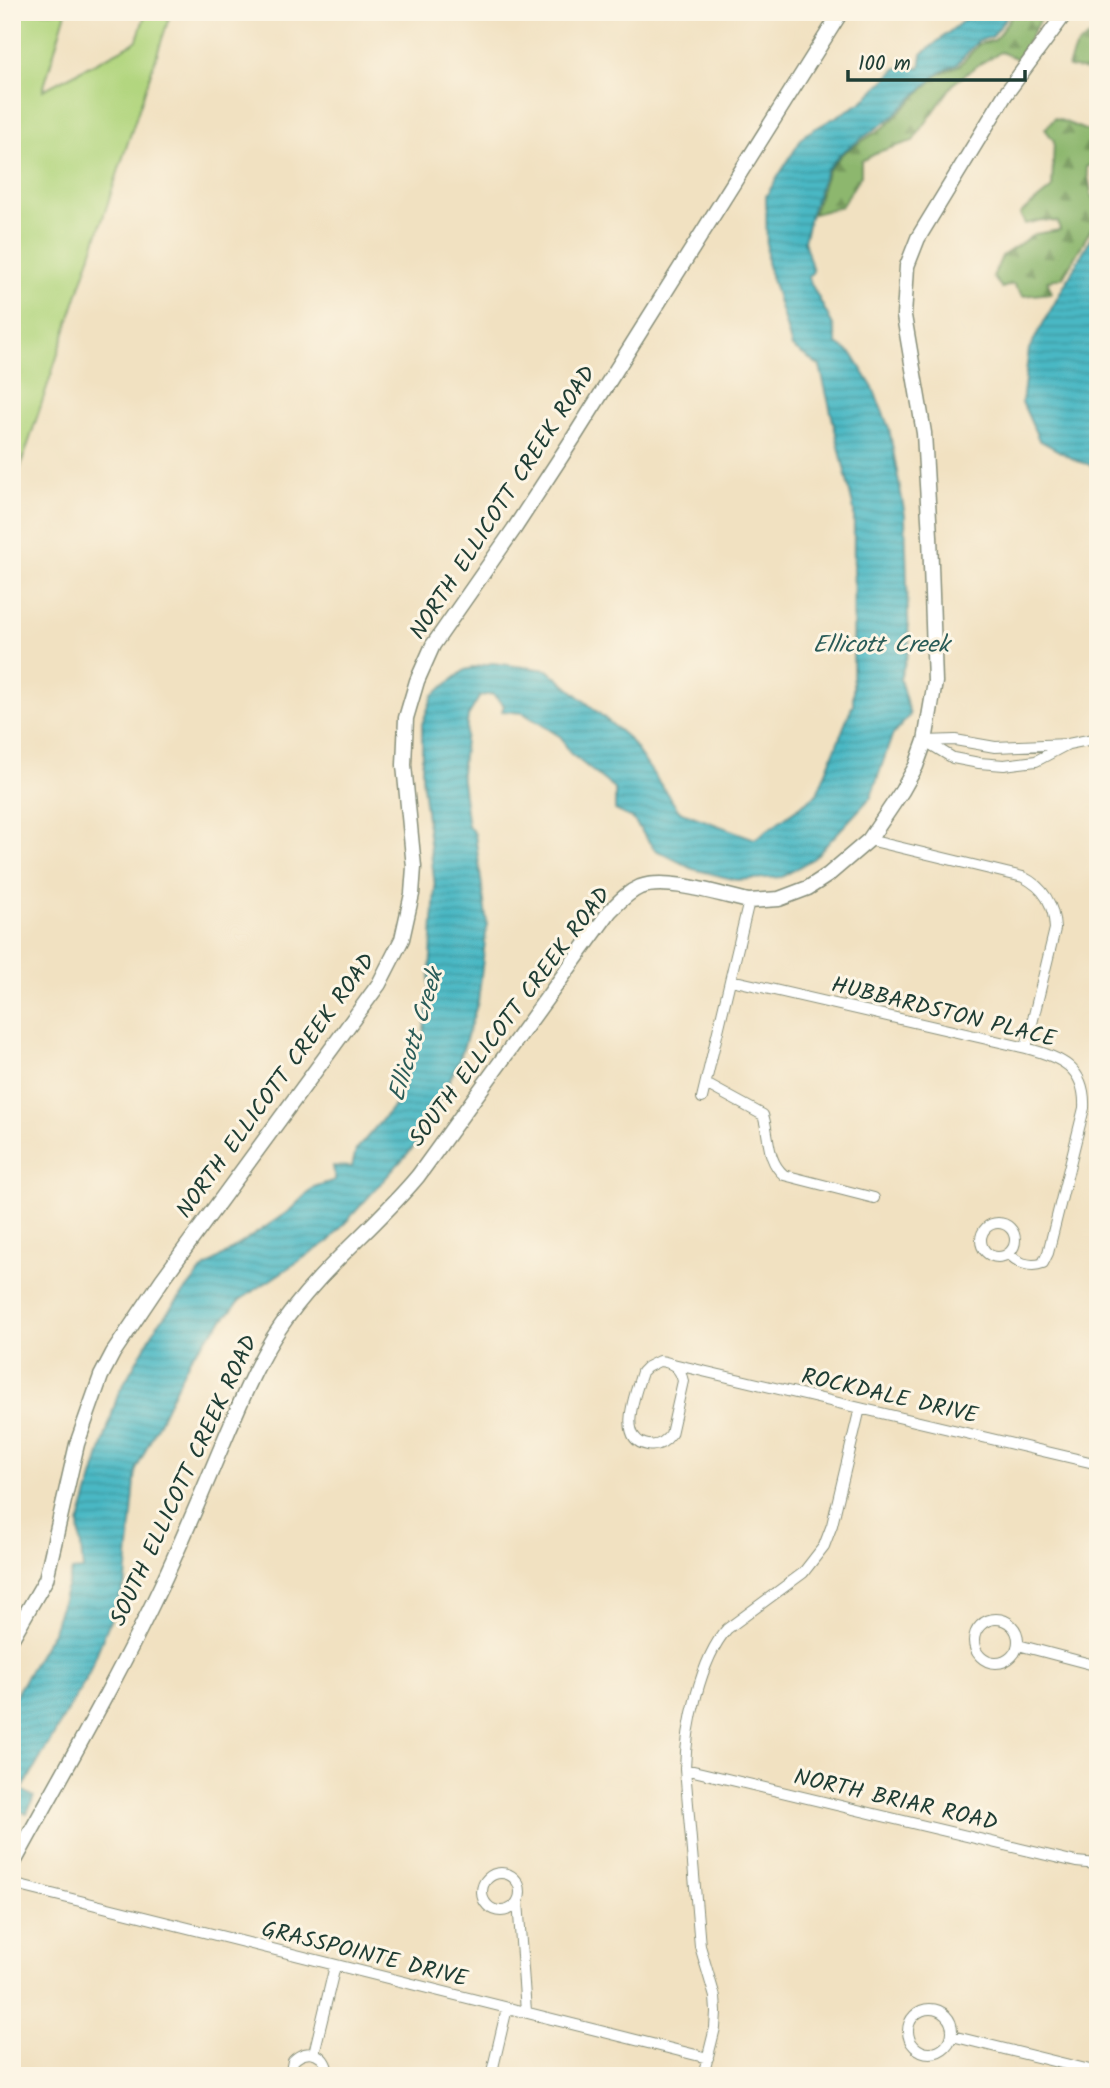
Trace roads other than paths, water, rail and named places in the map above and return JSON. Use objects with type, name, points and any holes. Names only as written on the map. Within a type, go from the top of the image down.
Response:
[{"type":"street","name":"NORTH ELLICOTT CREEK ROAD","points":[[12,1638],[46,1578],[77,1444],[101,1376],[113,1353],[162,1280],[379,984],[402,939],[412,894],[414,867],[404,765],[406,718],[417,681],[433,645],[574,437],[841,12]]},
{"type":"street","name":"SOUTH ELLICOTT CREEK ROAD","points":[[12,1866],[132,1645],[162,1584],[261,1359],[299,1301],[418,1176],[610,911],[626,895],[640,887],[657,884],[749,901],[779,899],[808,888],[869,841],[902,791],[916,766],[925,741],[935,682],[924,433],[904,316],[907,266],[918,238],[1004,95],[1066,12]]},
{"type":"street","points":[[925,741],[955,740],[995,747],[1068,744],[1098,738]]},
{"type":"street","points":[[925,741],[953,758],[1004,765],[1036,761],[1068,744]]},
{"type":"street","points":[[869,841],[1023,877],[1035,884],[1045,895],[1054,916],[1055,929],[1026,1048]]},
{"type":"street","points":[[702,1098],[749,901]]},
{"type":"street","name":"HUBBARDSTON PLACE","points":[[731,980],[1026,1048],[1052,1055],[1067,1063],[1081,1084],[1085,1097],[1084,1108],[1046,1260],[1035,1266],[1013,1260],[1009,1253]]},
{"type":"street","points":[[706,1084],[763,1115],[775,1168],[784,1175],[874,1198]]},
{"type":"street","name":"ROCKDALE DRIVE","points":[[673,1364],[682,1374],[684,1381],[671,1434],[660,1444],[645,1445],[638,1441],[630,1428],[642,1372],[653,1363],[666,1361],[1098,1464]]},
{"type":"street","points":[[704,2076],[715,2028],[716,2011],[712,1984],[700,1946],[685,1748],[709,1657],[718,1640],[727,1629],[803,1573],[824,1546],[832,1525],[860,1408]]},
{"type":"street","points":[[998,1619],[1011,1625],[1016,1631],[1018,1646],[1015,1653],[1004,1662],[989,1663],[977,1654],[974,1635],[983,1623],[998,1619]]},
{"type":"street","points":[[1018,1646],[1098,1666]]},
{"type":"street","name":"NORTH BRIAR ROAD","points":[[685,1769],[1076,1862],[1098,1864]]},
{"type":"street","points":[[518,1901],[502,1912],[489,1908],[482,1898],[484,1881],[495,1873],[508,1874],[520,1889],[518,1901],[526,2011]]},
{"type":"street","name":"GRASSPOINTE DRIVE","points":[[12,1884],[708,2058]]},
{"type":"street","points":[[314,2053],[335,1966]]},
{"type":"street","points":[[491,2076],[507,2008]]},
{"type":"street","points":[[932,2008],[939,2010],[950,2020],[952,2036],[938,2052],[923,2052],[911,2043],[908,2024],[917,2012],[932,2008]]},
{"type":"street","points":[[952,2036],[1098,2072]]},
{"type":"street","points":[[290,2076],[290,2067],[298,2057],[314,2053],[326,2063],[328,2076]]},
{"type":"water","name":"Ellicott Creek","points":[[974,12],[1010,12],[992,37],[978,41],[957,64],[939,73],[891,118],[841,153],[826,170],[804,241],[813,271],[808,278],[833,325],[837,344],[852,354],[873,388],[889,428],[905,515],[909,649],[900,679],[910,715],[892,736],[871,797],[814,858],[782,877],[736,880],[693,869],[654,849],[633,819],[615,810],[615,789],[570,753],[561,737],[523,713],[502,711],[504,705],[492,694],[480,696],[468,716],[461,773],[468,826],[475,834],[487,924],[478,1002],[459,1061],[418,1142],[329,1241],[240,1300],[191,1356],[136,1470],[126,1581],[88,1675],[22,1790],[34,1797],[27,1813],[12,1810],[12,1701],[53,1631],[72,1571],[83,1570],[79,1524],[118,1394],[158,1324],[203,1269],[289,1211],[314,1187],[335,1180],[333,1166],[352,1167],[356,1150],[400,1099],[414,1044],[423,1034],[428,1006],[435,887],[422,777],[422,724],[433,695],[465,670],[492,663],[548,670],[629,739],[679,811],[755,839],[817,794],[853,704],[854,510],[820,366],[792,347],[767,262],[766,196],[804,135],[862,102],[897,68],[920,68],[922,54]]},
{"type":"water","points":[[1098,225],[1098,467],[1077,461],[1039,440],[1022,402],[1029,349]]}]
